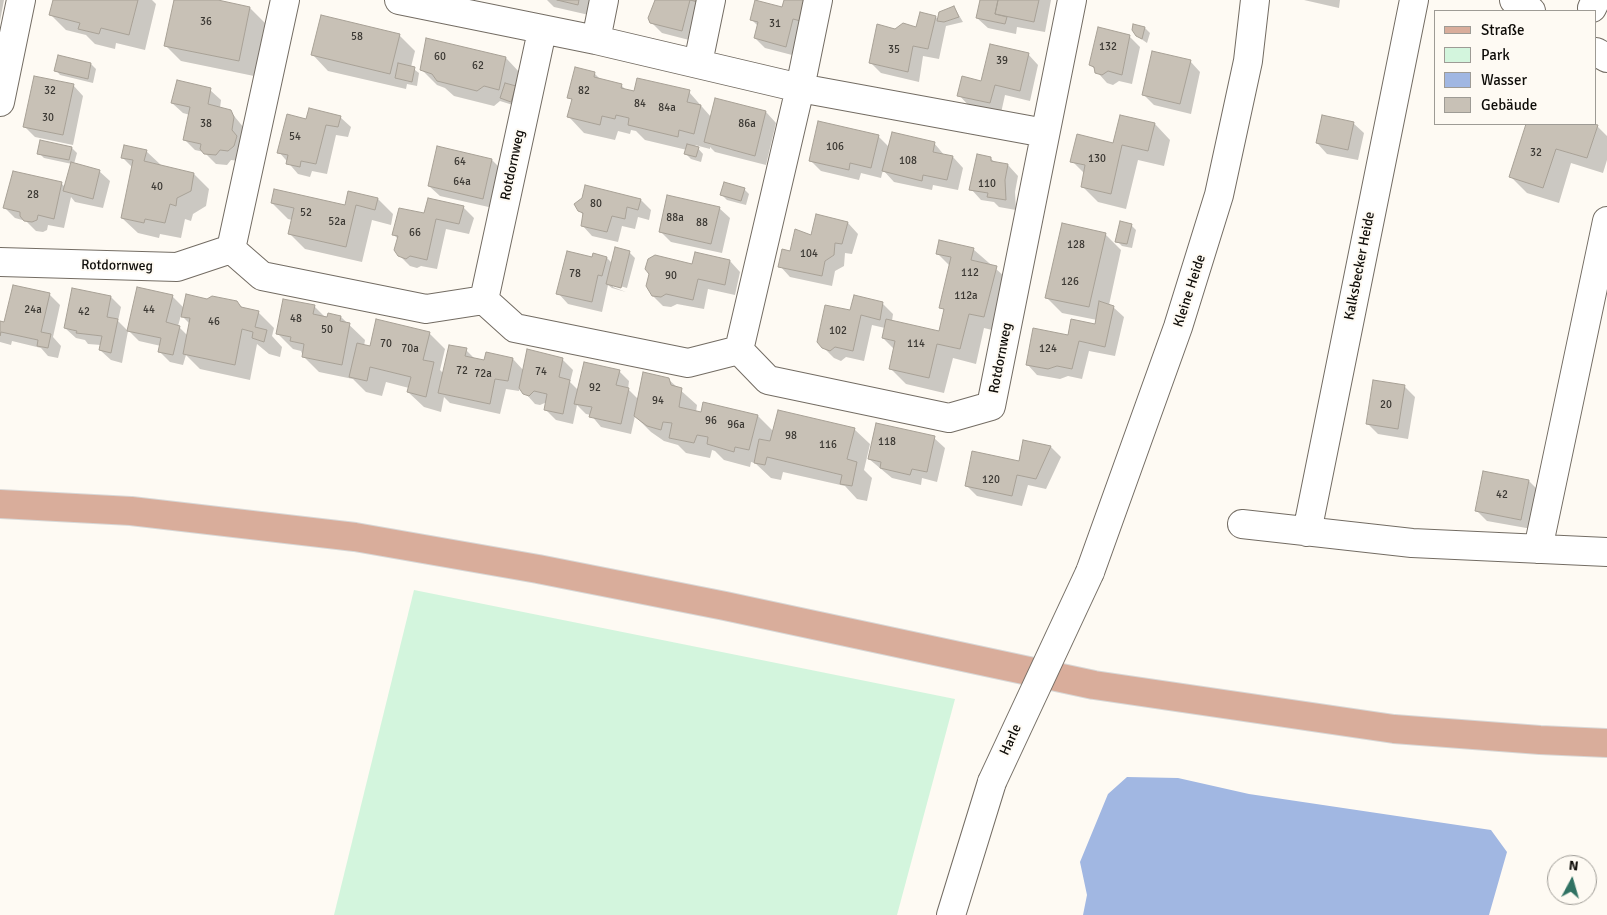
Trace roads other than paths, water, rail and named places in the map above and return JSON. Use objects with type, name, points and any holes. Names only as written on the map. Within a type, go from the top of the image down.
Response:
[{"type":"main road","points":[[0,504],[131,511],[355,537],[538,569],[1094,685],[1394,728],[1540,740],[1607,743]]},
{"type":"street","points":[[0,102],[21,0]]},
{"type":"street","points":[[284,0],[231,249],[262,276],[426,309],[484,300],[515,328],[688,363],[739,350],[800,88],[818,0]]},
{"type":"street","points":[[399,0],[496,10],[542,30],[596,40],[800,88],[1046,133]]},
{"type":"street","points":[[596,40],[604,0]]},
{"type":"street","points":[[698,63],[711,0]]},
{"type":"street","name":"Rotdornweg","points":[[739,350],[768,380],[949,418],[992,406],[1072,0]]},
{"type":"street","name":"Kleine Heide","points":[[1090,572],[1178,327],[1220,195],[1248,61],[1254,0]]},
{"type":"street","name":"Kalksbecker Heide","points":[[1307,532],[1414,0]]},
{"type":"street","points":[[1514,0],[1529,10]]},
{"type":"street","name":"Rotdornweg","points":[[484,300],[542,30]]},
{"type":"street","points":[[1538,549],[1607,221]]},
{"type":"street","name":"Rotdornweg","points":[[0,262],[177,267],[231,249]]},
{"type":"street","points":[[1242,524],[1412,543],[1607,552]]},
{"type":"street","name":"Harle","points":[[950,915],[992,782],[1090,572]]},
{"type":"water","points":[[1127,777],[1178,778],[1249,794],[1491,830],[1507,852],[1489,915],[1083,915],[1087,895],[1080,862],[1108,794]]}]
